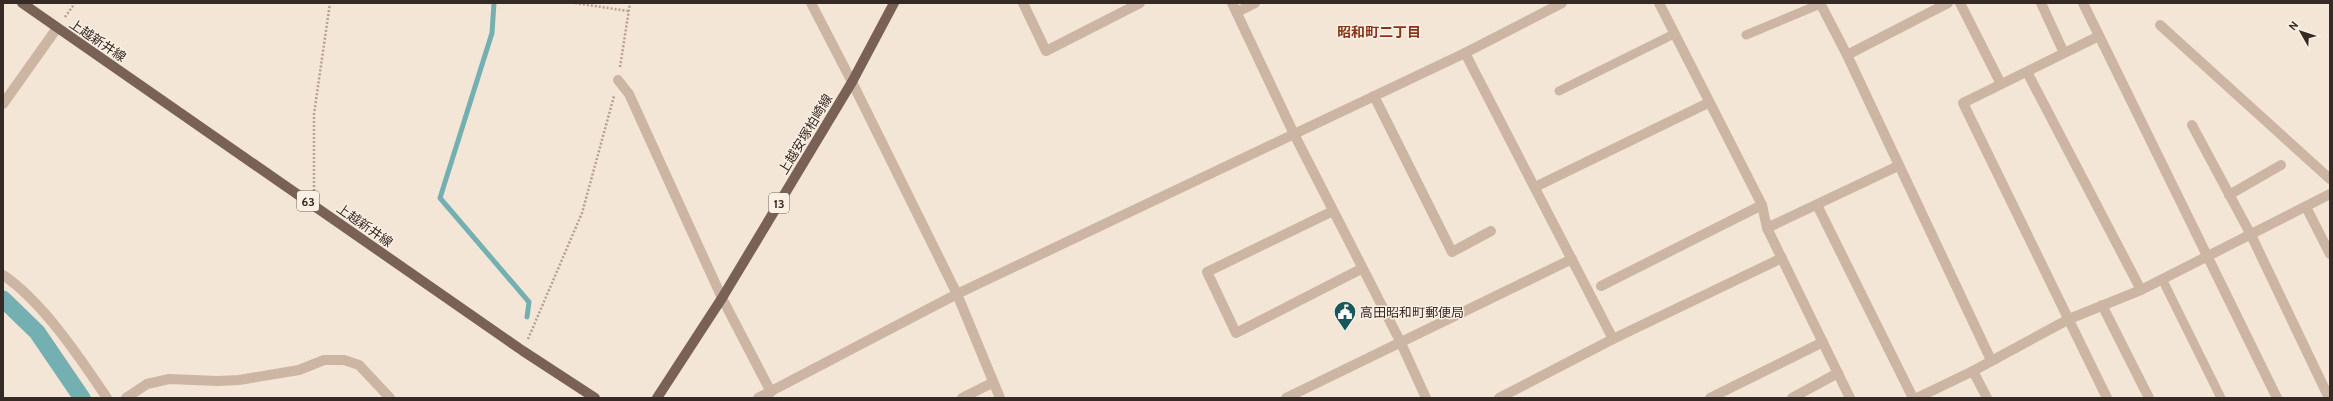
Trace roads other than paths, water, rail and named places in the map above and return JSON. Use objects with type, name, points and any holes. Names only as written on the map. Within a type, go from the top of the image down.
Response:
[{"type":"main road","name":"上越新井線","points":[[22,3],[523,351],[595,398]]},
{"type":"main road","name":"上越安塚柏崎線","points":[[657,398],[722,298],[852,82],[894,3]]},
{"type":"street","points":[[811,3],[852,82],[957,294],[992,383],[1000,398]]},
{"type":"street","points":[[1023,3],[1046,51],[1140,3]]},
{"type":"street","points":[[1255,3],[1235,7],[1294,134],[1361,269],[1400,341],[1426,398]]},
{"type":"street","points":[[1659,3],[1708,102],[1762,205],[1767,228],[1850,398]]},
{"type":"street","points":[[1820,3],[1847,56],[1991,360]]},
{"type":"street","points":[[1847,56],[1948,3]]},
{"type":"street","points":[[1960,3],[2001,84]]},
{"type":"street","points":[[2041,3],[2064,53]]},
{"type":"street","points":[[2083,3],[2277,398]]},
{"type":"street","points":[[758,398],[957,294],[1465,53],[1556,4]]},
{"type":"street","points":[[2160,26],[2330,179]]},
{"type":"street","points":[[3,104],[57,28]]},
{"type":"street","points":[[2099,36],[1963,103],[2107,398]]},
{"type":"street","points":[[1465,53],[1613,339]]},
{"type":"street","points":[[2027,72],[2141,290]]},
{"type":"street","points":[[618,80],[629,94],[722,298],[771,392]]},
{"type":"street","points":[[1374,96],[1452,252],[1491,231]]},
{"type":"street","points":[[1535,187],[1708,102]]},
{"type":"street","points":[[2192,125],[2251,235],[2329,398]]},
{"type":"street","points":[[2229,195],[2281,165]]},
{"type":"street","points":[[1767,228],[1898,166]]},
{"type":"street","points":[[1917,398],[1973,371],[2069,319],[2141,290],[2330,194]]},
{"type":"street","points":[[1817,204],[1913,398]]},
{"type":"street","points":[[1601,286],[1762,205]]},
{"type":"street","points":[[2306,207],[2330,254]]},
{"type":"street","points":[[1333,211],[1207,272],[1236,333],[1361,269]]},
{"type":"street","points":[[1499,398],[1613,339],[1782,258]]},
{"type":"street","points":[[1286,398],[1400,341],[1572,259]]},
{"type":"street","points":[[3,275],[14,282],[74,350],[107,398]]},
{"type":"street","points":[[2102,305],[2149,398]]},
{"type":"street","points":[[1710,398],[1823,342]]},
{"type":"street","points":[[126,398],[147,384],[170,379],[218,381],[239,380],[299,370],[324,360],[344,360],[359,365],[390,398]]},
{"type":"street","points":[[1973,371],[1987,398]]},
{"type":"street","points":[[1792,398],[1838,373]]},
{"type":"street","points":[[962,398],[992,383]]},
{"type":"lane","points":[[1746,35],[1820,3]]},
{"type":"lane","points":[[1559,91],[1674,34]]},
{"type":"lane","points":[[2162,279],[2221,398]]},
{"type":"waterway","points":[[494,3],[492,33],[440,198],[529,302],[527,317]]},
{"type":"waterway","points":[[3,299],[37,332],[82,398]]},
{"type":"place","name":"高田昭和町郵便局","points":[[1345,332]]},
{"type":"district","name":"昭和町二丁目","points":[[1379,32]]}]
